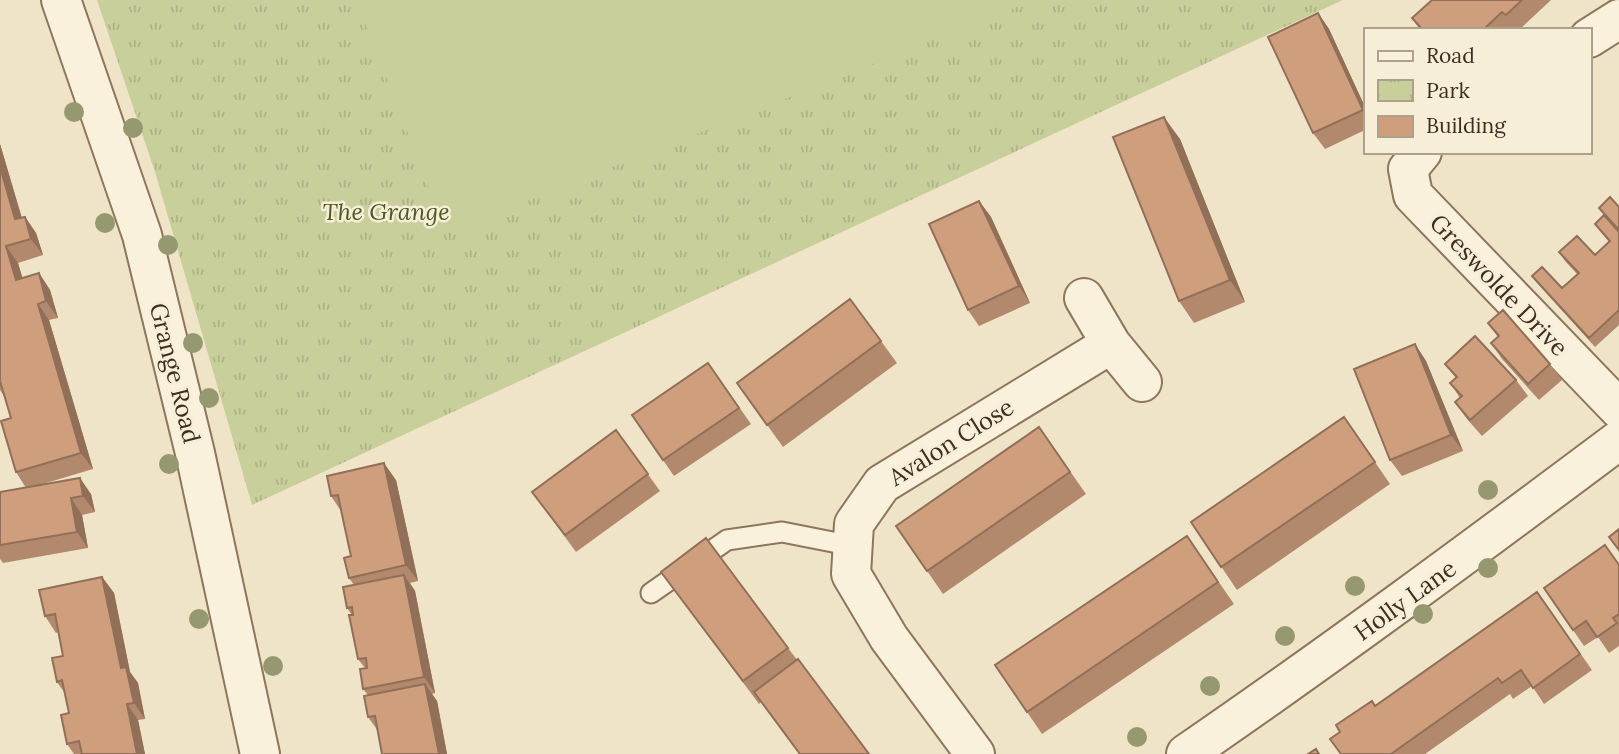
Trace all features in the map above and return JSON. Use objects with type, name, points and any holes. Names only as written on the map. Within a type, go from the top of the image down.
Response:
[{"type":"street","name":"Grange Road","points":[[61,0],[142,234],[195,453],[260,754]]},
{"type":"street","points":[[1591,37],[1619,19]]},
{"type":"street","name":"Greswolde Drive","points":[[1420,154],[1408,169],[1413,195],[1619,409]]},
{"type":"street","points":[[1084,298],[1111,344],[1142,383]]},
{"type":"street","name":"Avalon Close","points":[[975,754],[889,638],[851,574],[854,524],[882,484],[1111,344]]},
{"type":"street","name":"Holly Lane","points":[[1186,754],[1286,686],[1449,568],[1619,440]]},
{"type":"lane","points":[[652,593],[727,540],[782,532],[853,546]]},
{"type":"green space","name":"The Grange","points":[[97,0],[1343,0],[252,505],[155,172]]},
{"type":"green space","points":[[356,0],[1020,0],[1022,5],[447,233]]},
{"type":"building","points":[[1432,0],[1522,0],[1506,15],[1502,12],[1485,28],[1421,28],[1412,18]]},
{"type":"building","points":[[1318,13],[1363,110],[1313,133],[1268,37]]},
{"type":"building","points":[[1164,117],[1230,280],[1179,301],[1113,137]]},
{"type":"building","points":[[0,167],[15,219],[25,217],[31,239],[6,246],[16,280],[39,273],[46,301],[38,304],[81,453],[16,472],[1,421],[11,418],[0,381]]},
{"type":"building","points":[[1610,197],[1619,207],[1619,230],[1599,208]]},
{"type":"building","points":[[979,201],[1019,286],[968,310],[929,224]]},
{"type":"building","points":[[1604,215],[1619,232],[1619,310],[1589,338],[1532,276],[1542,267],[1562,288],[1579,273],[1559,252],[1577,236],[1595,255],[1610,241],[1595,224]]},
{"type":"building","points":[[850,299],[881,341],[767,425],[737,383]]},
{"type":"building","points":[[1503,310],[1550,364],[1528,384],[1491,343],[1499,336],[1488,323]]},
{"type":"building","points":[[1475,336],[1516,380],[1470,420],[1455,402],[1462,396],[1450,383],[1457,377],[1445,364]]},
{"type":"building","points":[[1415,344],[1451,435],[1390,460],[1354,369]]},
{"type":"building","points":[[708,363],[739,408],[663,460],[632,415]]},
{"type":"building","points":[[1344,417],[1375,462],[1221,567],[1191,522]]},
{"type":"building","points":[[1039,427],[1070,472],[927,571],[896,526]]},
{"type":"building","points":[[616,430],[648,474],[565,535],[532,492]]},
{"type":"building","points":[[384,463],[406,565],[349,578],[344,558],[351,556],[338,495],[331,496],[327,476]]},
{"type":"building","points":[[80,478],[83,496],[71,498],[77,532],[0,545],[0,492]]},
{"type":"building","points":[[1619,529],[1619,550],[1609,537]]},
{"type":"building","points":[[1187,536],[1218,582],[1027,712],[995,665]]},
{"type":"building","points":[[706,538],[788,648],[743,681],[661,572]]},
{"type":"building","points":[[1605,545],[1619,565],[1619,614],[1613,618],[1617,623],[1597,637],[1586,621],[1573,630],[1544,588]]},
{"type":"building","points":[[404,575],[424,677],[363,689],[360,669],[367,668],[366,658],[358,659],[349,615],[353,615],[352,607],[347,608],[343,587]]},
{"type":"building","points":[[102,577],[121,668],[126,667],[134,703],[127,704],[137,754],[82,754],[79,741],[67,744],[61,715],[69,713],[62,680],[57,682],[52,658],[63,656],[55,614],[45,616],[39,590]]},
{"type":"building","points":[[1537,592],[1580,654],[1533,688],[1521,670],[1502,683],[1498,678],[1391,754],[1341,754],[1330,739],[1340,732],[1336,725],[1372,701],[1375,706]]},
{"type":"building","points":[[798,659],[869,754],[800,754],[754,692]]},
{"type":"building","points":[[425,684],[439,754],[382,754],[375,716],[368,717],[364,696]]}]
